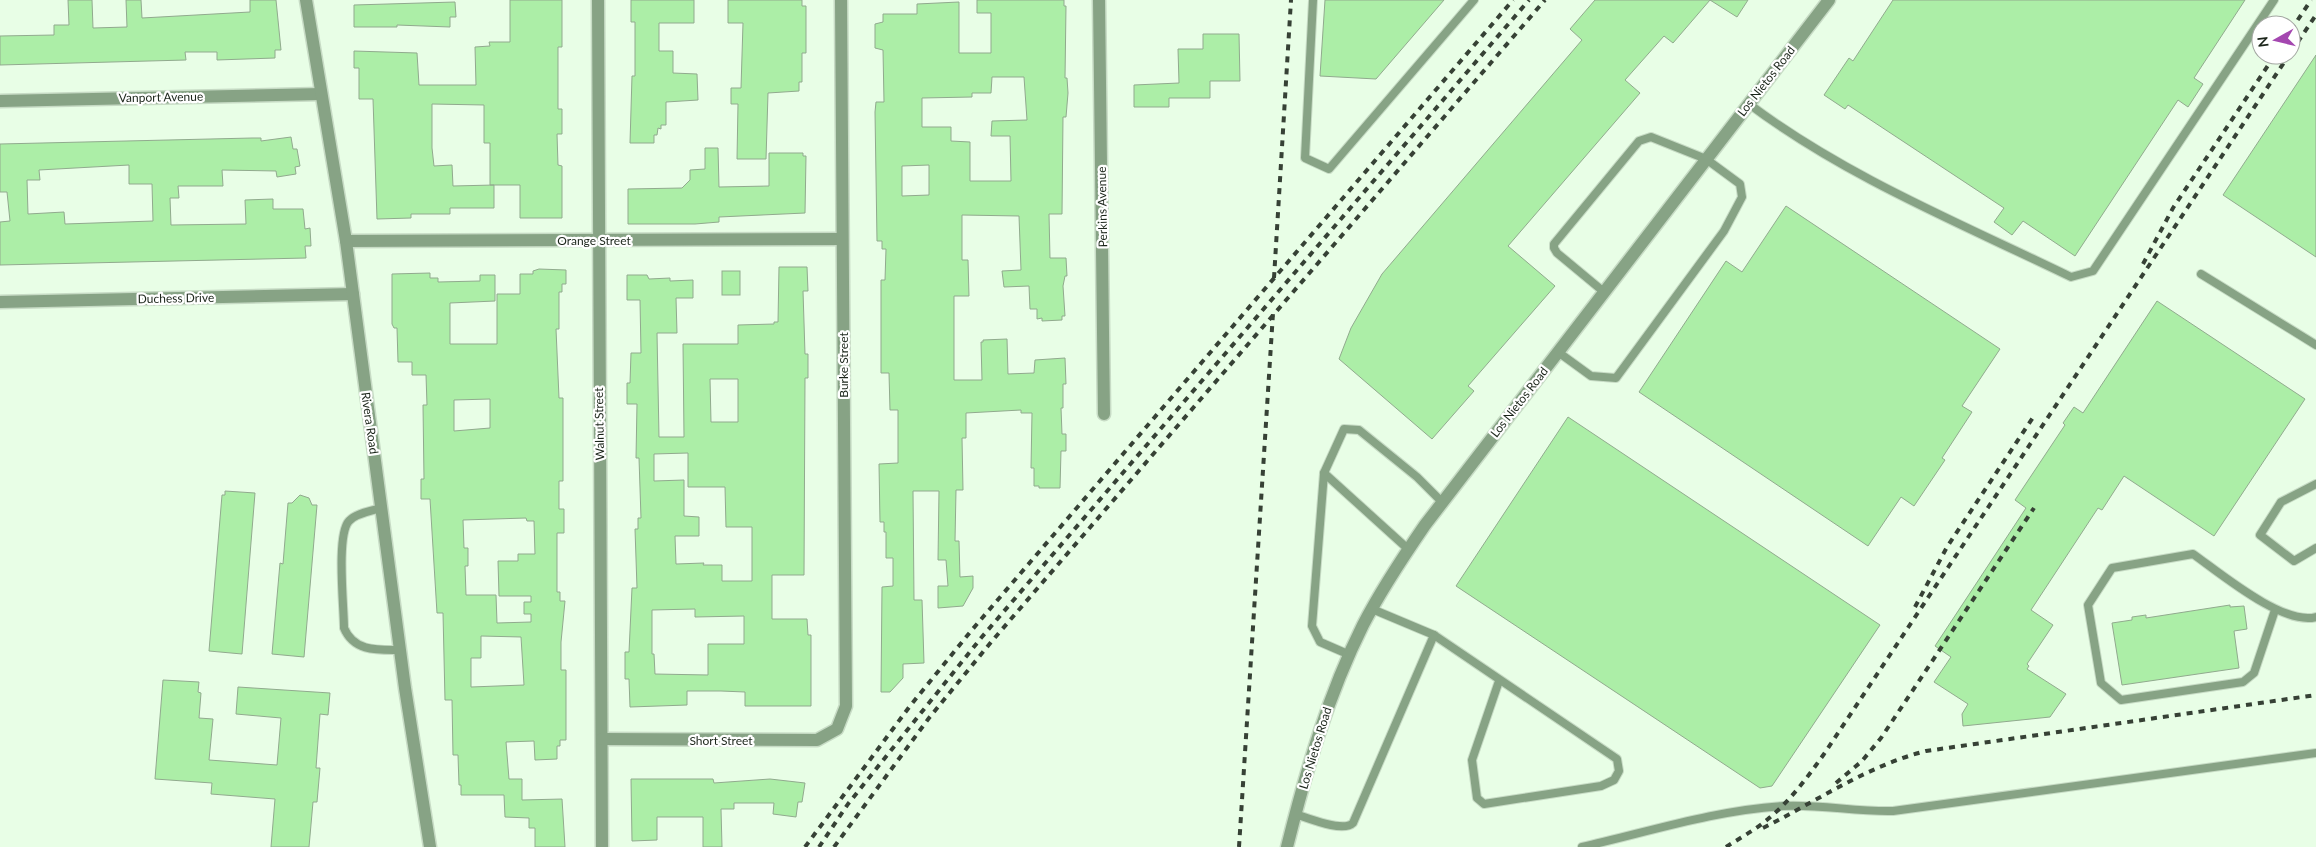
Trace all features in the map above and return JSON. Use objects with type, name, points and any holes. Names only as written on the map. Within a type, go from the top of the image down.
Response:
[{"type":"street","name":"Rivera Road","points":[[306,0],[346,241],[400,650],[430,847]]},
{"type":"street","name":"Walnut Street","points":[[598,0],[597,240],[602,847]]},
{"type":"street","name":"Burke Street","points":[[837,729],[846,706],[841,0]]},
{"type":"street","name":"Perkins Avenue","points":[[1099,0],[1104,414]]},
{"type":"street","name":"Los Nietos Road","points":[[1287,847],[1329,702],[1372,609],[1408,549],[1442,502],[1829,0]]},
{"type":"street","name":"Vanport Avenue","points":[[0,101],[322,94]]},
{"type":"street","name":"Orange Street","points":[[346,241],[842,239]]},
{"type":"street","name":"Duchess Drive","points":[[0,302],[353,294]]},
{"type":"street","name":"Short Street","points":[[602,739],[817,740],[837,729]]},
{"type":"lane","points":[[1313,0],[1305,158],[1329,169],[1474,0]]},
{"type":"lane","points":[[1749,104],[1788,133],[1849,169],[2071,277],[2093,271],[2274,0]]},
{"type":"lane","points":[[1558,352],[1591,376],[1616,378],[1724,231],[1742,197],[1740,184],[1706,159],[1651,137],[1639,141],[1554,244],[1554,248],[1558,253],[1604,292]]},
{"type":"lane","points":[[2201,274],[2316,345]]},
{"type":"lane","points":[[1350,655],[1320,642],[1312,626],[1324,473],[1344,429],[1359,430],[1417,477],[1442,502]]},
{"type":"lane","points":[[1324,473],[1408,549]]},
{"type":"lane","points":[[2316,484],[2281,502],[2260,535],[2294,561],[2316,548]]},
{"type":"lane","points":[[381,508],[349,520],[344,529],[341,546],[344,628],[347,636],[354,643],[363,647],[374,650],[400,650]]},
{"type":"lane","points":[[2275,610],[2254,673],[2243,682],[2121,700],[2101,683],[2088,605],[2112,568],[2193,554],[2275,610],[2308,619],[2316,617]]},
{"type":"lane","points":[[1372,609],[1434,635],[1499,681],[1617,759],[1620,771],[1614,780],[1601,786],[1484,804],[1477,798],[1472,760],[1499,681]]},
{"type":"lane","points":[[1295,814],[1340,828],[1350,826],[1434,635]]},
{"type":"lane","points":[[1582,847],[1734,812],[1761,808],[1804,806],[1862,812],[1893,811],[2316,753]]},
{"type":"building","points":[[68,0],[92,0],[93,28],[127,27],[126,0],[141,0],[142,18],[250,12],[250,0],[276,0],[281,50],[275,50],[275,58],[217,60],[217,52],[185,52],[186,60],[0,65],[0,36],[54,35],[54,25],[69,25]]},
{"type":"building","points":[[510,0],[562,0],[562,47],[558,47],[558,109],[562,109],[562,134],[557,134],[558,165],[562,166],[562,218],[520,218],[520,185],[494,185],[494,208],[450,208],[450,214],[411,214],[411,218],[377,219],[373,99],[359,99],[359,68],[354,68],[354,51],[417,53],[419,85],[476,85],[475,47],[490,46],[489,42],[510,42]],"holes":[[[432,104],[484,105],[484,143],[490,143],[490,185],[494,185],[453,186],[452,165],[434,166]]]},
{"type":"building","points":[[631,0],[694,0],[694,23],[659,23],[659,51],[673,51],[673,73],[697,74],[698,100],[666,102],[666,125],[661,125],[661,129],[658,128],[657,135],[654,135],[654,143],[630,143],[632,76],[635,76],[635,22],[631,22]]},
{"type":"building","points":[[728,0],[802,0],[802,6],[806,6],[806,53],[802,53],[802,82],[799,82],[799,91],[768,93],[766,159],[737,159],[738,104],[731,104],[731,88],[741,88],[743,23],[728,23]]},
{"type":"building","points":[[977,0],[1064,0],[1064,6],[1066,6],[1065,78],[1067,78],[1068,93],[1066,117],[1063,117],[1062,214],[1049,214],[1050,258],[1066,258],[1067,276],[1065,276],[1063,286],[1065,316],[1062,316],[1062,320],[1042,321],[1042,318],[1037,319],[1037,309],[1030,309],[1029,286],[1004,287],[1002,271],[1021,270],[1019,216],[962,215],[962,260],[968,260],[969,296],[954,296],[954,380],[982,380],[981,342],[983,340],[1007,339],[1008,374],[1034,373],[1035,360],[1065,358],[1066,384],[1063,384],[1063,408],[1061,408],[1062,434],[1066,434],[1066,451],[1061,451],[1060,488],[1039,488],[1039,486],[1034,486],[1034,468],[1031,468],[1032,413],[1021,413],[1021,410],[966,413],[966,438],[962,438],[963,490],[956,490],[955,541],[959,541],[960,577],[973,576],[973,588],[963,606],[938,608],[938,586],[948,586],[946,560],[938,560],[939,491],[913,491],[914,600],[922,600],[924,663],[903,664],[903,678],[890,692],[881,692],[882,587],[893,586],[893,558],[886,558],[886,532],[884,532],[884,522],[880,522],[879,464],[898,463],[898,410],[890,410],[889,373],[881,373],[881,280],[885,280],[886,249],[882,249],[882,241],[877,241],[875,112],[876,102],[884,102],[883,50],[875,48],[875,24],[883,22],[883,14],[917,14],[917,4],[959,2],[959,53],[991,53],[991,13],[977,13]],"holes":[[[992,77],[1024,77],[1027,120],[992,121],[991,136],[1010,136],[1011,181],[970,181],[970,142],[951,141],[951,127],[922,127],[922,98],[972,97],[972,93],[991,93]],[[929,165],[929,195],[902,196],[902,166]]]},
{"type":"building","points":[[1325,0],[1444,0],[1376,79],[1320,76]]},
{"type":"building","points":[[1595,0],[1710,0],[1673,43],[1664,36],[1625,80],[1640,93],[1508,246],[1555,286],[1468,386],[1474,391],[1432,439],[1339,359],[1351,328],[1382,274],[1582,40],[1570,29]]},
{"type":"building","points":[[1710,0],[1748,0],[1737,17]]},
{"type":"building","points":[[1893,0],[2245,0],[2194,78],[2203,84],[2188,107],[2178,100],[2075,256],[2023,221],[2012,235],[1994,222],[2004,208],[1848,105],[1845,109],[1824,95],[1849,58],[1853,61]]},
{"type":"building","points":[[455,2],[456,17],[450,17],[450,27],[397,25],[397,27],[354,27],[354,5]]},
{"type":"building","points":[[1203,34],[1239,34],[1240,81],[1210,81],[1210,98],[1169,98],[1169,107],[1134,107],[1134,85],[1179,83],[1178,49],[1203,49]]},
{"type":"building","points":[[2316,55],[2316,257],[2223,195]]},
{"type":"building","points":[[291,137],[293,149],[297,149],[300,166],[295,167],[296,174],[277,177],[276,171],[222,170],[223,186],[178,186],[179,198],[170,198],[171,225],[246,224],[245,200],[273,199],[273,209],[303,209],[305,229],[310,228],[311,246],[305,246],[306,258],[0,265],[0,222],[10,221],[7,192],[0,192],[0,144],[252,138],[261,138],[261,141]],"holes":[[[129,165],[129,184],[152,184],[153,221],[65,224],[64,212],[28,214],[27,180],[40,180],[39,170]]]},
{"type":"building","points":[[705,148],[718,148],[719,187],[769,186],[769,153],[803,153],[803,156],[806,156],[805,213],[719,217],[719,222],[695,224],[628,224],[628,189],[682,188],[690,180],[690,170],[705,169]]},
{"type":"building","points":[[1786,206],[2000,349],[1962,406],[1972,412],[1942,458],[1945,460],[1914,506],[1901,497],[1868,546],[1639,392],[1726,261],[1742,272]]},
{"type":"building","points":[[779,267],[807,267],[808,291],[803,291],[805,354],[808,354],[808,378],[805,378],[804,575],[772,575],[772,619],[807,619],[808,635],[811,635],[811,706],[745,706],[745,692],[687,691],[687,705],[630,707],[629,679],[625,679],[625,652],[629,652],[632,588],[637,588],[635,529],[638,529],[638,518],[641,518],[639,458],[636,458],[637,404],[627,404],[627,383],[630,383],[631,353],[641,353],[640,300],[627,300],[627,275],[647,275],[649,279],[670,278],[670,281],[693,280],[693,298],[676,298],[677,333],[657,333],[659,437],[684,437],[683,344],[738,344],[738,325],[774,324],[774,322],[778,322]],"holes":[[[710,379],[738,379],[738,422],[711,422]],[[688,453],[688,487],[725,487],[726,527],[752,527],[752,581],[722,581],[722,565],[703,565],[704,563],[676,564],[675,536],[699,536],[699,517],[684,516],[684,480],[654,481],[654,454]],[[695,609],[695,617],[744,616],[744,644],[708,644],[708,675],[655,674],[654,654],[652,654],[652,610]]]},
{"type":"building","points":[[539,269],[566,270],[566,284],[562,284],[562,292],[559,292],[559,329],[556,329],[559,398],[563,398],[563,481],[559,481],[559,509],[564,509],[564,533],[557,533],[557,592],[560,592],[560,601],[565,601],[561,642],[561,670],[566,670],[566,740],[560,740],[560,746],[557,746],[557,759],[535,760],[534,741],[506,742],[509,779],[522,779],[522,800],[562,799],[565,847],[535,847],[535,828],[529,828],[529,818],[505,817],[504,795],[461,795],[458,755],[453,755],[452,700],[445,700],[443,613],[437,613],[430,499],[421,499],[421,479],[424,479],[423,405],[427,405],[426,375],[412,375],[412,362],[398,362],[397,328],[394,328],[392,324],[392,274],[430,273],[430,278],[438,278],[438,282],[480,281],[480,275],[495,275],[495,301],[450,303],[450,344],[497,344],[497,294],[520,294],[520,274],[533,274],[533,271]],"holes":[[[490,399],[490,428],[454,431],[454,400]],[[526,518],[527,521],[534,521],[535,554],[518,554],[518,561],[498,561],[499,596],[531,596],[531,602],[524,602],[524,614],[531,614],[531,622],[497,623],[496,595],[466,595],[465,566],[468,566],[468,548],[464,548],[463,520]],[[481,636],[521,637],[524,685],[471,687],[471,658],[481,658]]]},
{"type":"building","points":[[722,271],[740,271],[740,295],[722,295]]},
{"type":"building","points":[[2157,301],[2305,399],[2214,536],[2124,476],[2102,510],[2098,508],[2031,610],[2053,625],[2027,664],[2029,666],[2027,669],[2066,694],[2050,717],[1963,726],[1962,714],[1968,704],[1934,682],[1951,657],[1935,646],[2026,508],[2015,500],[2065,425],[2063,423],[2074,407],[2083,413]]},
{"type":"building","points":[[1568,417],[1880,625],[1772,786],[1760,788],[1456,586]]},
{"type":"building","points":[[225,491],[255,493],[242,654],[209,651],[222,495],[225,495]]},
{"type":"building","points":[[300,495],[309,498],[312,505],[317,505],[304,657],[272,654],[280,563],[283,564],[288,503],[292,503]]},
{"type":"building","points":[[2230,605],[2230,607],[2244,606],[2247,629],[2234,631],[2239,668],[2122,685],[2112,623],[2132,620],[2132,617],[2146,615],[2146,618]]},
{"type":"building","points":[[163,680],[199,682],[198,692],[201,693],[199,718],[213,719],[209,760],[277,765],[281,718],[236,714],[238,687],[330,693],[328,715],[320,714],[316,768],[320,768],[317,802],[313,802],[309,847],[271,847],[275,799],[211,794],[212,783],[155,779]]},
{"type":"building","points":[[631,779],[713,779],[714,783],[770,779],[805,783],[802,802],[798,802],[796,817],[773,814],[774,803],[734,803],[734,809],[721,809],[722,847],[703,847],[703,817],[657,817],[657,840],[632,841]]},
{"type":"railway","points":[[1274,278],[1291,0]]},
{"type":"railway","points":[[805,847],[910,706],[971,631],[1513,0]]},
{"type":"railway","points":[[819,847],[848,804],[981,638],[1529,0]]},
{"type":"railway","points":[[834,847],[929,718],[992,641],[1545,0]]},
{"type":"railway","points":[[2301,15],[2311,0]]},
{"type":"railway","points":[[2301,37],[2316,15]]},
{"type":"railway","points":[[2143,264],[2173,208],[2268,65]]},
{"type":"railway","points":[[1726,847],[1758,827],[1784,805],[1824,754],[2282,65]]},
{"type":"railway","points":[[1239,847],[1273,313]]},
{"type":"railway","points":[[1915,607],[1947,547],[2034,416]]},
{"type":"railway","points":[[1836,783],[1862,761],[1881,738],[2034,508]]},
{"type":"railway","points":[[1763,828],[1863,775],[1926,751],[2316,695]]}]
